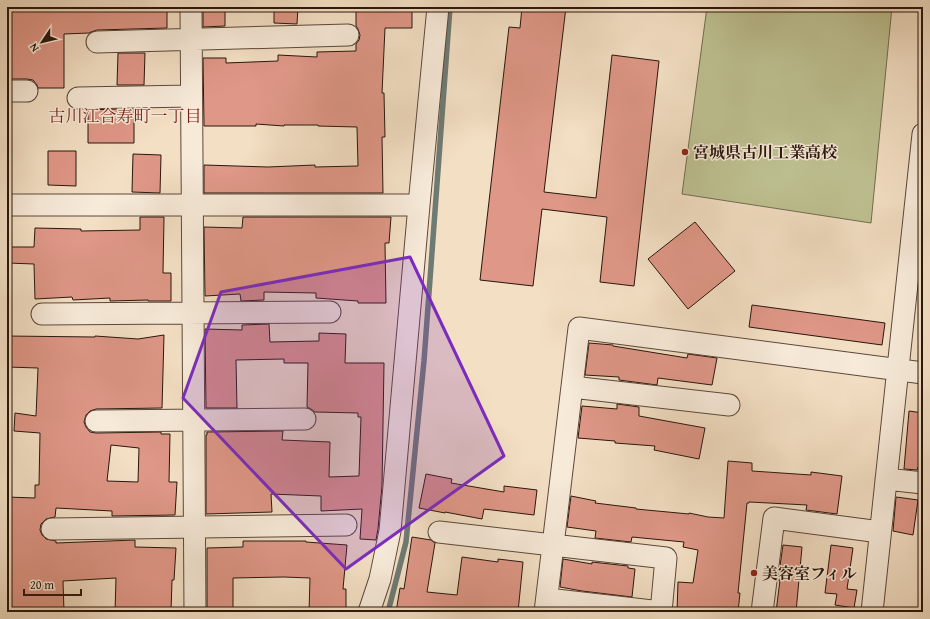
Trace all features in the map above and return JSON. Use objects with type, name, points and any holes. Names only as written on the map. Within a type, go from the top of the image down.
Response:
[{"type":"street","points":[[191,7],[195,612]]},
{"type":"street","points":[[369,612],[380,579],[390,531],[438,7]]},
{"type":"street","points":[[97,42],[348,35]]},
{"type":"street","points":[[78,98],[191,96]]},
{"type":"street","points":[[872,612],[923,134]]},
{"type":"street","points":[[7,205],[419,205]]},
{"type":"street","points":[[42,314],[330,312]]},
{"type":"street","points":[[439,532],[553,545],[666,558],[661,612],[546,606],[553,545],[579,328],[923,373]]},
{"type":"street","points":[[572,387],[729,405]]},
{"type":"street","points":[[96,421],[305,419]]},
{"type":"street","points":[[886,479],[923,483]]},
{"type":"street","points":[[762,612],[774,518],[880,532]]},
{"type":"street","points":[[52,529],[346,525]]},
{"type":"highlighted area","points":[[410,257],[504,456],[346,569],[183,398],[221,292]]},
{"type":"green space","points":[[707,7],[892,7],[871,223],[682,194]]},
{"type":"building","points":[[7,7],[167,7],[167,28],[97,30],[89,33],[64,34],[64,88],[38,88],[33,80],[7,79]]},
{"type":"building","points":[[203,7],[225,7],[225,26],[203,27]]},
{"type":"building","points":[[274,7],[298,7],[297,24],[274,23]]},
{"type":"building","points":[[356,7],[412,7],[412,28],[385,28],[382,93],[384,93],[385,137],[382,137],[383,193],[204,193],[204,165],[268,167],[315,165],[315,167],[358,166],[357,127],[256,124],[256,126],[204,126],[203,58],[226,58],[226,63],[278,61],[278,55],[317,57],[317,52],[356,51],[356,44],[360,35],[356,26]]},
{"type":"building","points":[[522,7],[566,7],[544,192],[596,198],[612,55],[659,61],[634,286],[600,282],[607,217],[542,209],[533,286],[480,280],[509,27],[520,28]]},
{"type":"building","points":[[118,53],[145,53],[144,85],[117,85]]},
{"type":"building","points":[[134,109],[134,143],[88,143],[88,110]]},
{"type":"building","points":[[48,151],[76,151],[76,186],[48,185]]},
{"type":"building","points":[[133,154],[161,155],[160,193],[132,192]]},
{"type":"building","points":[[140,217],[164,217],[163,273],[171,273],[171,301],[110,301],[110,298],[73,300],[72,297],[35,299],[34,264],[7,263],[7,247],[34,247],[35,228],[81,229],[81,231],[140,230]]},
{"type":"building","points":[[243,217],[391,217],[389,243],[385,243],[386,303],[358,303],[358,301],[316,298],[316,293],[264,292],[264,300],[241,301],[240,294],[205,296],[204,227],[242,228]]},
{"type":"building","points":[[695,222],[735,271],[688,309],[648,259]]},
{"type":"building","points":[[752,305],[885,323],[882,345],[749,327]]},
{"type":"building","points":[[269,324],[270,342],[319,341],[319,333],[346,334],[345,363],[384,363],[382,486],[376,540],[360,539],[362,509],[321,511],[321,496],[271,494],[272,512],[206,514],[207,432],[283,431],[282,440],[330,442],[329,477],[359,476],[361,417],[358,417],[358,413],[315,412],[307,407],[308,363],[284,363],[284,359],[236,360],[237,408],[206,408],[205,329],[242,330],[242,325]]},
{"type":"building","points":[[164,335],[162,408],[96,409],[90,411],[86,415],[84,422],[90,432],[96,433],[161,432],[161,434],[170,434],[169,482],[177,482],[175,515],[112,516],[112,511],[56,508],[55,517],[46,519],[41,524],[40,530],[46,539],[56,541],[56,543],[135,540],[135,547],[176,548],[174,580],[172,580],[171,612],[115,612],[116,578],[63,581],[64,612],[7,612],[7,497],[35,498],[35,485],[39,485],[40,433],[14,431],[15,413],[36,416],[38,368],[7,367],[7,336],[95,336],[138,339]],"holes":[[[111,445],[139,448],[138,482],[107,481]]]},
{"type":"building","points":[[589,343],[613,345],[687,358],[688,354],[717,358],[712,385],[658,378],[657,385],[619,380],[619,377],[585,375]]},
{"type":"building","points":[[617,404],[639,407],[639,416],[705,428],[699,459],[654,450],[655,446],[578,438],[582,406],[617,409]]},
{"type":"building","points":[[909,411],[923,413],[920,467],[918,467],[917,470],[904,469]]},
{"type":"building","points":[[728,461],[752,463],[752,471],[811,475],[811,472],[842,476],[837,514],[806,510],[807,505],[747,503],[738,593],[740,593],[738,612],[677,612],[678,582],[693,583],[698,550],[683,547],[684,542],[632,537],[631,542],[595,538],[596,531],[567,527],[571,496],[596,501],[595,503],[636,509],[689,513],[708,517],[724,518]]},
{"type":"building","points":[[426,474],[452,479],[451,483],[504,492],[504,486],[537,490],[534,515],[484,509],[482,519],[419,508]]},
{"type":"building","points":[[896,497],[918,500],[913,535],[893,531]]},
{"type":"building","points":[[412,537],[431,540],[435,543],[427,592],[457,595],[462,557],[498,562],[498,559],[523,562],[518,612],[396,612],[400,588],[404,589]]},
{"type":"building","points":[[243,541],[306,541],[347,545],[343,589],[346,589],[346,612],[309,612],[310,578],[284,577],[233,578],[233,612],[207,612],[207,548],[243,547]]},
{"type":"building","points":[[783,545],[802,547],[796,612],[776,612],[780,580],[778,580]]},
{"type":"building","points":[[831,545],[853,548],[847,589],[857,590],[854,608],[835,605],[837,594],[825,593]]},
{"type":"building","points":[[563,559],[592,564],[592,562],[628,566],[628,568],[635,569],[632,597],[560,587]]},
{"type":"waterway","points":[[388,612],[406,542],[424,361],[450,7]]},
{"type":"place","name":"宮城県古川工業高校","points":[[685,152]]},
{"type":"place","name":"美容室フィル","points":[[754,573]]},
{"type":"district","name":"古川江合寿町一丁目","points":[[125,115]]}]
